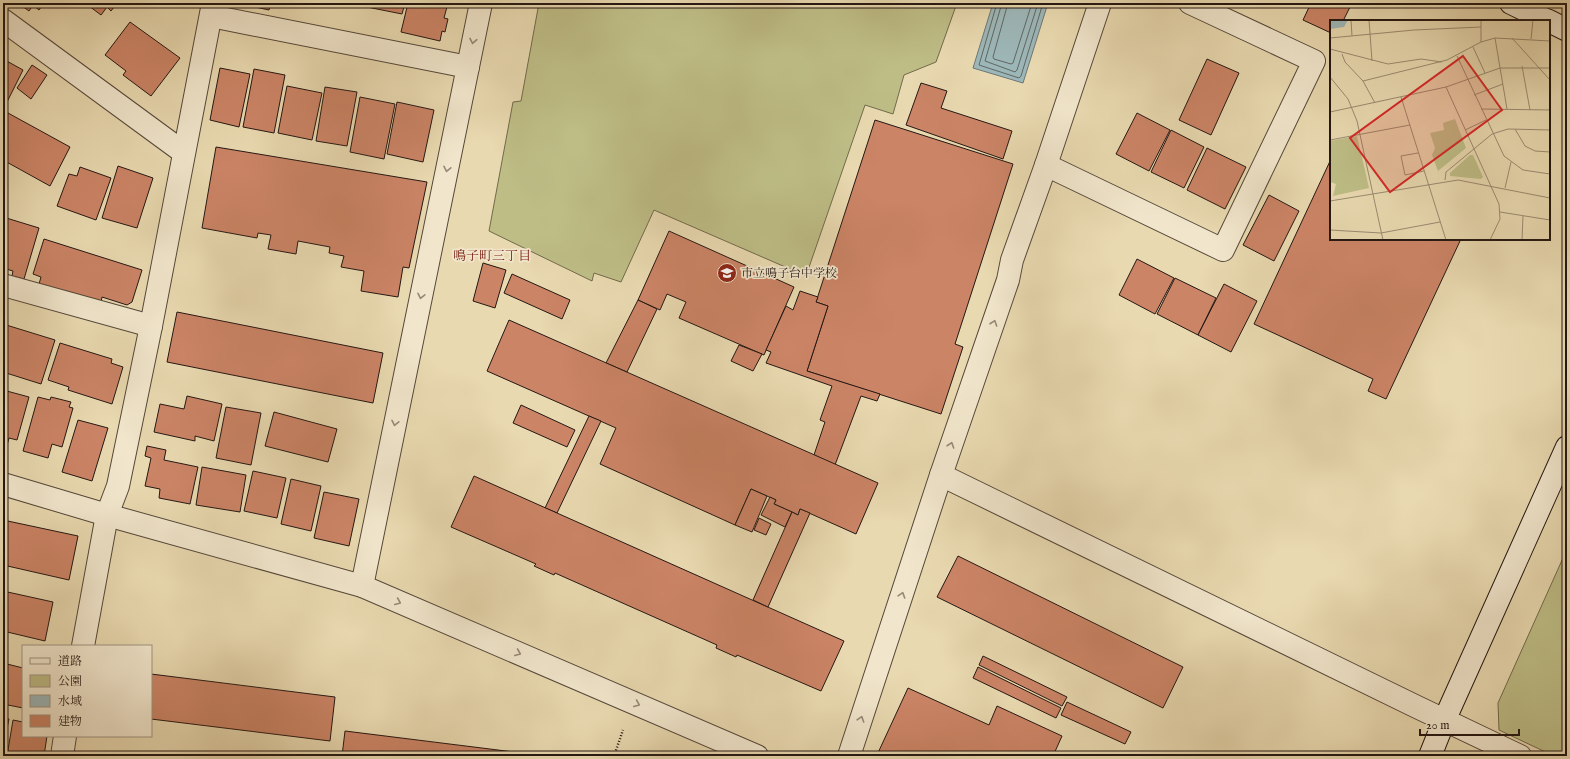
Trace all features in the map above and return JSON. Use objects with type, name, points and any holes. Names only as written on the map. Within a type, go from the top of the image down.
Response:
[{"type":"street","points":[[362,586],[481,3]]},
{"type":"street","points":[[849,756],[941,474],[1008,280],[1012,260],[1046,165],[1100,3]]},
{"type":"street","points":[[1046,165],[1223,250],[1314,61],[1190,3]]},
{"type":"street","points":[[1511,3],[1547,20]]},
{"type":"street","points":[[82,645],[108,515],[118,486],[151,326],[183,152],[212,9],[468,67]]},
{"type":"street","points":[[3,20],[183,152]]},
{"type":"street","points":[[1550,22],[1567,30]]},
{"type":"street","points":[[3,285],[151,326]]},
{"type":"street","points":[[1430,756],[1444,721],[1567,447]]},
{"type":"street","points":[[941,474],[1444,721],[1520,756]]},
{"type":"street","points":[[3,484],[362,586],[757,756]]},
{"type":"street","points":[[62,756],[65,737]]},
{"type":"green space","points":[[539,3],[957,3],[936,62],[904,75],[893,114],[865,105],[806,276],[654,210],[621,282],[594,273],[592,281],[489,231],[513,102],[521,101]]},
{"type":"green space","points":[[1567,549],[1567,756],[1554,756],[1499,730],[1498,703]]},
{"type":"water","points":[[993,3],[1048,3],[1023,83],[973,68]]},
{"type":"building","points":[[18,3],[44,3],[39,10],[33,5],[29,11]]},
{"type":"building","points":[[85,3],[117,3],[111,11],[107,7],[101,15]]},
{"type":"building","points":[[237,3],[271,3],[269,10]]},
{"type":"building","points":[[318,3],[337,3],[336,7]]},
{"type":"building","points":[[363,3],[405,3],[402,14],[362,6]]},
{"type":"building","points":[[408,3],[448,3],[444,18],[448,19],[445,32],[442,31],[440,41],[401,32]]},
{"type":"building","points":[[1311,3],[1352,3],[1344,20],[1330,20],[1330,33],[1303,20]]},
{"type":"building","points":[[130,22],[180,58],[151,96],[123,75],[126,71],[105,55]]},
{"type":"building","points":[[3,59],[23,70],[3,110]]},
{"type":"building","points":[[1207,59],[1239,73],[1211,135],[1179,120]]},
{"type":"building","points":[[32,65],[47,75],[31,99],[17,88]]},
{"type":"building","points":[[220,68],[250,74],[239,127],[210,120]]},
{"type":"building","points":[[254,69],[285,75],[274,133],[243,127]]},
{"type":"building","points":[[921,83],[947,91],[941,108],[1012,131],[1003,159],[906,125]]},
{"type":"building","points":[[287,86],[322,93],[312,140],[278,133]]},
{"type":"building","points":[[325,87],[357,92],[347,146],[316,141]]},
{"type":"building","points":[[360,97],[395,104],[384,159],[350,152]]},
{"type":"building","points":[[397,102],[434,110],[423,162],[387,154]]},
{"type":"building","points":[[8,113],[70,147],[50,186],[3,160],[3,122]]},
{"type":"building","points":[[1137,113],[1170,130],[1149,171],[1116,154]]},
{"type":"building","points":[[875,120],[1013,164],[955,344],[963,347],[941,414],[807,371],[828,306],[816,302]]},
{"type":"building","points":[[1171,130],[1204,147],[1184,188],[1151,172]]},
{"type":"building","points":[[216,147],[427,182],[409,268],[403,267],[398,297],[361,291],[364,271],[341,267],[344,256],[329,253],[330,247],[298,241],[296,254],[268,249],[271,235],[258,233],[257,238],[202,228]]},
{"type":"building","points":[[1207,148],[1246,167],[1225,209],[1187,190]]},
{"type":"building","points":[[1330,161],[1330,240],[1460,241],[1386,399],[1368,391],[1373,379],[1254,324]]},
{"type":"building","points":[[118,166],[153,178],[137,228],[102,218]]},
{"type":"building","points":[[80,167],[111,178],[96,220],[57,206],[69,174],[77,176]]},
{"type":"building","points":[[1269,195],[1299,211],[1274,261],[1243,245]]},
{"type":"building","points":[[3,217],[39,228],[24,279],[12,276],[13,271],[3,268]]},
{"type":"building","points":[[669,231],[794,287],[764,355],[679,318],[686,302],[667,294],[660,310],[638,300]]},
{"type":"building","points":[[44,239],[142,270],[132,302],[127,305],[102,297],[101,302],[39,284],[41,277],[33,274]]},
{"type":"building","points":[[1137,259],[1174,278],[1155,314],[1119,295]]},
{"type":"building","points":[[483,263],[506,270],[495,308],[473,301]]},
{"type":"building","points":[[512,274],[570,300],[562,319],[504,293]]},
{"type":"building","points":[[1175,278],[1216,298],[1198,335],[1157,314]]},
{"type":"building","points":[[1224,284],[1257,301],[1231,352],[1198,335]]},
{"type":"building","points":[[800,291],[818,297],[816,302],[828,306],[807,371],[880,394],[877,401],[861,396],[835,465],[814,455],[825,422],[820,420],[832,386],[766,363],[771,352],[766,350],[786,306],[793,310]]},
{"type":"building","points":[[638,300],[657,309],[627,372],[606,363]]},
{"type":"building","points":[[177,312],[383,353],[373,403],[167,362]]},
{"type":"building","points":[[509,320],[878,483],[856,534],[800,509],[798,515],[774,504],[776,500],[751,489],[735,525],[600,464],[616,428],[487,371]]},
{"type":"building","points":[[3,324],[55,340],[41,384],[3,372]]},
{"type":"building","points":[[60,343],[112,359],[111,363],[123,367],[112,404],[68,390],[69,387],[48,380]]},
{"type":"building","points":[[739,345],[762,354],[753,371],[731,361]]},
{"type":"building","points":[[3,390],[29,397],[17,440],[9,438],[6,449],[3,449]]},
{"type":"building","points":[[187,396],[222,404],[214,441],[195,436],[195,441],[154,432],[160,404],[184,409]]},
{"type":"building","points":[[38,397],[50,400],[51,397],[71,402],[69,407],[73,408],[62,447],[52,444],[48,458],[23,451]]},
{"type":"building","points":[[521,405],[575,430],[567,447],[513,423]]},
{"type":"building","points":[[226,407],[261,413],[251,465],[216,458]]},
{"type":"building","points":[[274,412],[337,429],[328,462],[265,446]]},
{"type":"building","points":[[589,416],[601,421],[557,513],[545,508]]},
{"type":"building","points":[[78,420],[108,428],[92,481],[62,472]]},
{"type":"building","points":[[147,446],[166,450],[164,460],[198,467],[190,504],[159,498],[160,489],[145,486],[151,458],[145,456]]},
{"type":"building","points":[[202,467],[246,475],[240,512],[196,505]]},
{"type":"building","points":[[253,471],[286,478],[277,518],[244,511]]},
{"type":"building","points":[[474,476],[844,641],[821,691],[737,655],[736,657],[716,648],[717,645],[555,573],[554,575],[534,566],[536,564],[451,527]]},
{"type":"building","points":[[291,479],[321,486],[311,531],[281,524]]},
{"type":"building","points":[[751,489],[767,496],[752,532],[735,525]]},
{"type":"building","points":[[324,492],[359,499],[349,546],[314,538]]},
{"type":"building","points":[[770,497],[776,500],[774,504],[792,512],[785,527],[761,515]]},
{"type":"building","points":[[800,509],[810,513],[768,607],[753,600],[792,512],[798,515]]},
{"type":"building","points":[[759,518],[771,524],[766,535],[754,530]]},
{"type":"building","points":[[3,520],[78,536],[69,580],[3,565]]},
{"type":"building","points":[[958,556],[1183,667],[1163,708],[937,597]]},
{"type":"building","points":[[3,591],[53,602],[45,641],[3,631]]},
{"type":"building","points":[[983,656],[1067,697],[1062,706],[979,665]]},
{"type":"building","points":[[3,663],[22,668],[22,708],[3,704]]},
{"type":"building","points":[[978,667],[1061,708],[1056,718],[973,678]]},
{"type":"building","points":[[152,674],[335,697],[330,741],[152,719]]},
{"type":"building","points":[[908,688],[989,725],[997,706],[1062,736],[1053,756],[877,755]]},
{"type":"building","points":[[1067,702],[1131,732],[1125,744],[1061,715]]},
{"type":"building","points":[[3,718],[9,719],[3,748]]},
{"type":"building","points":[[13,720],[22,722],[22,737],[47,737],[44,756],[7,756]]},
{"type":"building","points":[[345,731],[538,755],[342,756]]},
{"type":"place","name":"市立鳴子台中学校","points":[[727,273]]},
{"type":"district","name":"鳴子町三丁目","points":[[492,256]]}]
